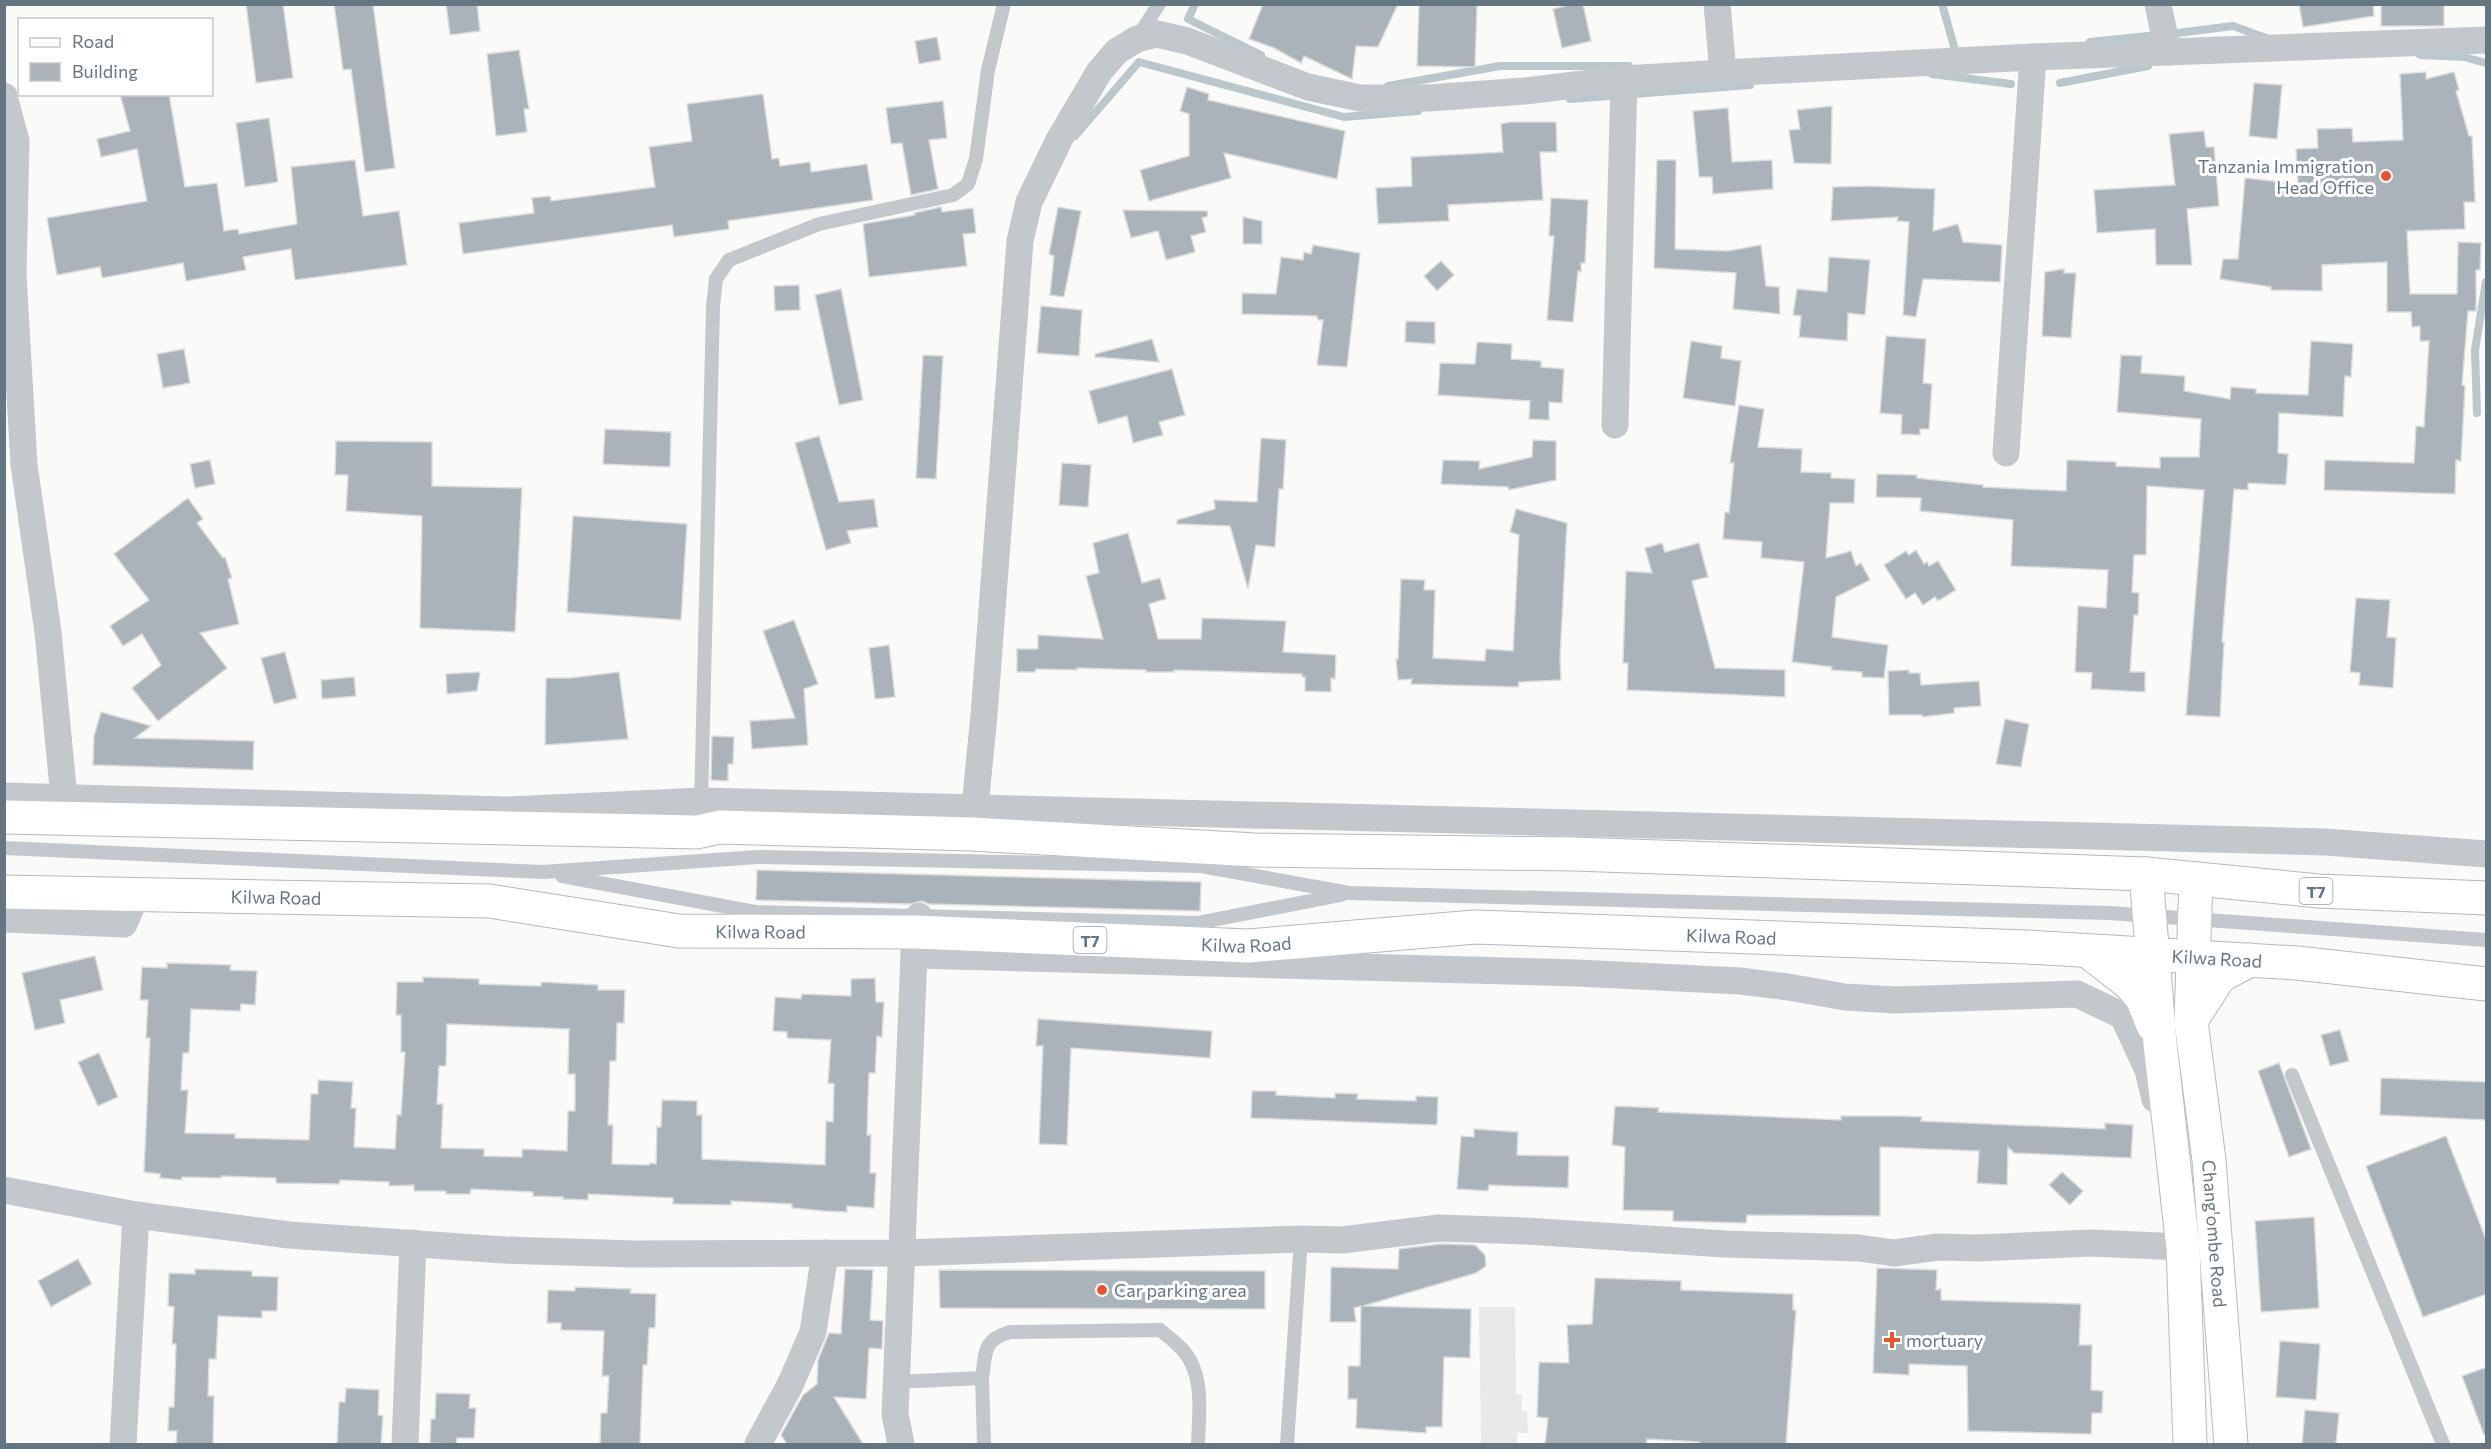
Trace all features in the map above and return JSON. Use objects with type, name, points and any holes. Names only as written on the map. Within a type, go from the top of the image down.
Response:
[{"type":"main road","name":"T7","points":[[4,817],[63,808],[699,816],[720,827],[974,821],[1255,850],[1574,854],[2146,874],[2319,891],[2487,898]]},
{"type":"main road","name":"Chang'ombe Road","points":[[2146,874],[2160,1043],[2183,1247],[2190,1444]]},
{"type":"main road","name":"Chang'ombe Road","points":[[2196,879],[2191,1021],[2209,1160],[2231,1444]]},
{"type":"main road","name":"Kilwa Road","points":[[4,892],[489,901],[679,931],[916,934],[1248,946],[1475,927],[2027,947],[2250,960],[2487,984]]},
{"type":"main road","name":"Chang'ombe Road","points":[[2089,952],[2130,984],[2142,998],[2160,1043]]},
{"type":"main road","points":[[2191,1021],[2220,976],[2250,960]]},
{"type":"street","points":[[1717,4],[1723,73]]},
{"type":"street","points":[[2158,4],[2168,52]]},
{"type":"street","points":[[2487,40],[2033,57],[1624,79],[1525,91],[1429,98],[1360,98],[1308,87],[1177,39],[1157,34],[1137,39],[1117,51],[1100,72],[1059,140],[1029,202],[1020,241],[974,821],[2325,842],[2487,854]]},
{"type":"street","points":[[2006,453],[2033,57]]},
{"type":"street","points":[[1615,425],[1624,79]]},
{"type":"street","points":[[4,96],[16,141],[13,275],[24,465],[48,632],[63,808],[4,796]]},
{"type":"street","points":[[4,919],[124,924],[137,894]]},
{"type":"street","points":[[901,1444],[895,1414],[916,934],[1740,981],[1845,998],[1895,1000],[2077,994],[2123,1016],[2142,1053],[2155,1099],[2169,1132]]},
{"type":"street","points":[[4,1190],[136,1215],[289,1235],[504,1250],[634,1254],[903,1253],[1301,1239],[1342,1240],[1439,1228],[1526,1231],[1725,1244],[1858,1248],[1894,1253],[1938,1246],[1979,1248],[2091,1243],[2183,1247]]},
{"type":"street","points":[[123,1444],[136,1215]]},
{"type":"street","points":[[405,1444],[413,1243]]},
{"type":"street","points":[[758,1444],[790,1385],[813,1332],[825,1253]]},
{"type":"lane","points":[[699,816],[713,307],[716,279],[729,260],[819,224],[953,195],[968,184],[976,159],[988,70],[1004,4]]},
{"type":"lane","points":[[1137,39],[1159,4]]},
{"type":"lane","points":[[4,848],[543,872],[758,857],[1201,866],[1349,893],[2086,912],[2487,940]]},
{"type":"lane","points":[[543,872],[755,912],[916,934],[1197,923],[1349,893]]},
{"type":"lane","points":[[2292,1075],[2443,1444]]},
{"type":"lane","points":[[1287,1444],[1301,1239]]},
{"type":"lane","points":[[984,1444],[982,1378],[988,1345],[995,1336],[1010,1332],[1161,1330],[1183,1350],[1196,1371],[1200,1402],[1198,1444]]},
{"type":"lane","points":[[896,1382],[982,1378]]},
{"type":"shaded area","points":[[1479,1307],[1515,1307],[1516,1394],[1522,1394],[1522,1411],[1527,1411],[1528,1433],[1517,1433],[1517,1444],[1481,1444]]},
{"type":"building","points":[[246,4],[283,4],[293,78],[256,83]]},
{"type":"building","points":[[334,4],[373,4],[395,168],[365,172],[351,69],[343,70]]},
{"type":"building","points":[[446,4],[477,4],[480,31],[450,35]]},
{"type":"building","points":[[1263,4],[1398,4],[1378,47],[1356,46],[1352,79],[1304,56],[1301,63],[1274,48],[1249,39]]},
{"type":"building","points":[[1419,4],[1477,4],[1475,67],[1417,66]]},
{"type":"building","points":[[1583,4],[1591,41],[1562,48],[1553,9]]},
{"type":"building","points":[[2299,4],[2373,4],[2374,16],[2303,27]]},
{"type":"building","points":[[2381,4],[2444,4],[2444,26],[2381,26]]},
{"type":"building","points":[[937,37],[941,60],[919,64],[915,41]]},
{"type":"building","points":[[519,50],[529,109],[524,109],[527,132],[496,136],[487,54]]},
{"type":"building","points":[[2426,72],[2426,79],[2454,72],[2459,90],[2456,91],[2469,136],[2472,136],[2475,202],[2464,202],[2465,229],[2407,231],[2410,294],[2457,294],[2458,242],[2481,243],[2480,270],[2476,270],[2476,311],[2468,311],[2462,385],[2465,386],[2461,461],[2456,460],[2455,494],[2324,490],[2325,460],[2414,463],[2416,426],[2424,427],[2429,341],[2420,341],[2420,326],[2412,327],[2411,312],[2387,312],[2387,262],[2322,265],[2322,291],[2271,290],[2271,287],[2220,279],[2223,259],[2238,259],[2245,178],[2298,184],[2296,149],[2318,148],[2317,129],[2352,128],[2353,142],[2403,140],[2400,74]]},
{"type":"building","points":[[2254,83],[2282,85],[2277,139],[2249,136]]},
{"type":"building","points":[[1187,87],[1209,94],[1208,100],[1345,131],[1337,179],[1224,153],[1231,178],[1149,201],[1140,170],[1189,156],[1189,114],[1180,111]]},
{"type":"building","points":[[763,94],[772,159],[779,158],[780,166],[810,162],[811,172],[867,164],[873,200],[728,221],[729,229],[674,237],[672,225],[463,254],[459,223],[534,213],[532,198],[550,196],[551,201],[655,187],[649,147],[692,141],[687,104]]},
{"type":"building","points":[[121,96],[169,96],[185,187],[217,183],[224,231],[238,229],[239,234],[297,224],[291,167],[355,160],[363,216],[399,211],[407,265],[295,280],[291,249],[243,257],[246,270],[186,281],[183,263],[102,278],[100,267],[57,275],[47,218],[147,201],[137,149],[101,157],[97,139],[130,131]]},
{"type":"building","points":[[943,101],[947,138],[929,140],[938,189],[911,195],[902,143],[891,144],[886,108]]},
{"type":"building","points":[[1832,106],[1831,164],[1794,163],[1789,130],[1800,129],[1797,110]]},
{"type":"building","points":[[1728,108],[1732,162],[1772,160],[1773,189],[1713,194],[1712,177],[1699,177],[1693,111]]},
{"type":"building","points":[[269,118],[278,182],[245,187],[236,123]]},
{"type":"building","points":[[1556,122],[1557,152],[1540,152],[1543,200],[1448,205],[1449,221],[1378,224],[1376,188],[1412,186],[1411,157],[1503,152],[1501,124]]},
{"type":"building","points":[[2204,131],[2206,147],[2214,147],[2219,206],[2187,209],[2192,265],[2156,265],[2155,229],[2097,233],[2094,190],[2175,185],[2169,134]]},
{"type":"building","points":[[1657,160],[1676,160],[1675,249],[1728,251],[1761,245],[1766,286],[1779,287],[1780,314],[1733,309],[1736,273],[1654,268]]},
{"type":"building","points":[[1833,187],[1935,189],[1933,231],[1958,224],[1963,242],[2002,245],[2000,282],[1923,279],[1916,317],[1903,315],[1909,222],[1897,221],[1898,217],[1831,221]]},
{"type":"building","points":[[1551,198],[1588,200],[1585,263],[1581,263],[1581,272],[1578,271],[1573,322],[1547,320],[1554,236],[1549,236]]},
{"type":"building","points":[[941,207],[942,212],[973,208],[976,233],[963,234],[967,266],[869,277],[863,224],[915,215],[914,213]]},
{"type":"building","points":[[1058,207],[1081,211],[1064,297],[1050,295],[1054,256],[1049,254]]},
{"type":"building","points":[[1123,210],[1207,211],[1208,216],[1202,218],[1206,232],[1191,236],[1195,252],[1166,260],[1158,231],[1131,238]]},
{"type":"building","points":[[1243,217],[1262,221],[1262,244],[1243,244]]},
{"type":"building","points":[[1313,245],[1360,253],[1347,367],[1317,365],[1323,320],[1318,320],[1317,316],[1242,314],[1242,293],[1276,294],[1281,257],[1303,260],[1304,252],[1311,254]]},
{"type":"building","points":[[1829,257],[1870,260],[1865,315],[1848,313],[1847,341],[1799,337],[1801,316],[1793,315],[1797,289],[1827,292]]},
{"type":"building","points":[[1441,261],[1454,275],[1437,291],[1424,276]]},
{"type":"building","points":[[2064,269],[2064,273],[2076,273],[2071,338],[2042,336],[2045,272]]},
{"type":"building","points":[[799,285],[800,310],[775,311],[774,286]]},
{"type":"building","points":[[841,289],[863,400],[839,405],[815,295]]},
{"type":"building","points":[[1041,306],[1082,310],[1079,356],[1037,353]]},
{"type":"building","points":[[1406,321],[1435,322],[1435,344],[1405,342]]},
{"type":"building","points":[[1886,336],[1926,339],[1923,383],[1932,384],[1929,429],[1920,429],[1920,435],[1901,434],[1902,415],[1880,413]]},
{"type":"building","points":[[1152,339],[1159,362],[1095,357],[1095,354]]},
{"type":"building","points":[[1691,341],[1722,346],[1721,358],[1741,361],[1735,406],[1683,398]]},
{"type":"building","points":[[2311,341],[2353,344],[2351,377],[2345,376],[2343,417],[2279,413],[2278,453],[2288,454],[2286,485],[2248,483],[2248,490],[2234,489],[2222,642],[2224,642],[2220,717],[2186,715],[2204,490],[2147,486],[2146,555],[2134,555],[2132,592],[2139,593],[2138,615],[2134,615],[2130,672],[2145,672],[2145,692],[2091,689],[2092,673],[2075,672],[2078,606],[2106,608],[2108,570],[2011,566],[2013,520],[1920,511],[1921,498],[1876,497],[1877,474],[1917,475],[1917,478],[1983,485],[1983,487],[2066,491],[2067,460],[2116,462],[2116,466],[2160,468],[2160,457],[2199,457],[2201,419],[2117,412],[2121,355],[2142,356],[2141,373],[2185,376],[2184,391],[2230,399],[2231,387],[2256,389],[2256,393],[2308,395]]},
{"type":"building","points":[[1477,342],[1512,344],[1511,359],[1541,361],[1541,367],[1564,369],[1562,403],[1549,402],[1549,420],[1529,419],[1530,401],[1438,395],[1440,363],[1475,364]]},
{"type":"building","points":[[184,349],[190,383],[163,388],[157,354]]},
{"type":"building","points":[[923,355],[943,356],[936,479],[916,478]]},
{"type":"building","points":[[1172,369],[1185,415],[1159,422],[1163,435],[1133,443],[1127,416],[1098,424],[1089,391]]},
{"type":"building","points":[[1739,405],[1764,409],[1758,447],[1802,449],[1801,472],[1831,473],[1831,478],[1855,479],[1854,503],[1830,503],[1826,558],[1851,551],[1856,566],[1861,563],[1870,580],[1836,597],[1832,637],[1888,645],[1884,678],[1862,677],[1862,672],[1831,670],[1832,667],[1792,662],[1804,562],[1761,558],[1762,542],[1723,539],[1725,512],[1729,513],[1734,463],[1730,463]]},
{"type":"building","points":[[605,429],[671,432],[670,467],[603,464]]},
{"type":"building","points":[[819,436],[839,502],[874,499],[878,527],[847,531],[851,543],[826,550],[795,443]]},
{"type":"building","points":[[1261,438],[1286,440],[1283,489],[1279,489],[1275,547],[1256,545],[1248,589],[1230,526],[1177,524],[1177,520],[1215,509],[1214,500],[1257,502]]},
{"type":"building","points":[[1533,440],[1556,441],[1556,480],[1509,490],[1508,487],[1441,484],[1443,460],[1480,461],[1479,469],[1532,457]]},
{"type":"building","points":[[336,441],[432,442],[432,486],[522,488],[515,632],[420,628],[422,516],[346,511],[348,475],[335,475]]},
{"type":"building","points":[[210,460],[215,484],[195,488],[190,464]]},
{"type":"building","points":[[1062,463],[1091,465],[1088,507],[1059,505]]},
{"type":"building","points":[[188,498],[203,519],[197,523],[223,558],[225,557],[232,578],[228,579],[239,624],[200,633],[227,668],[158,721],[132,688],[161,665],[142,634],[123,646],[110,626],[149,600],[114,554]]},
{"type":"building","points":[[1516,509],[1567,523],[1560,658],[1561,680],[1519,682],[1518,687],[1411,684],[1412,679],[1398,680],[1396,659],[1398,659],[1401,579],[1425,580],[1424,590],[1435,590],[1433,658],[1485,661],[1486,649],[1513,651],[1519,535],[1510,532]]},
{"type":"building","points":[[573,516],[687,524],[681,620],[567,612]]},
{"type":"building","points":[[1128,533],[1142,583],[1160,578],[1166,599],[1149,604],[1158,639],[1201,639],[1202,618],[1286,621],[1283,652],[1336,655],[1335,679],[1331,678],[1331,692],[1305,691],[1305,677],[1302,677],[1302,674],[1174,670],[1174,672],[1146,672],[1146,670],[1077,668],[1077,670],[1036,669],[1035,672],[1017,672],[1017,649],[1038,649],[1038,635],[1103,639],[1086,576],[1099,573],[1093,543]]},
{"type":"building","points":[[1662,543],[1665,552],[1699,543],[1708,577],[1692,581],[1715,668],[1785,670],[1785,697],[1627,690],[1628,663],[1623,663],[1626,571],[1652,573],[1645,548]]},
{"type":"building","points":[[1916,550],[1924,564],[1927,562],[1929,566],[1938,561],[1956,590],[1938,601],[1935,597],[1923,605],[1915,593],[1906,599],[1884,565],[1906,551],[1909,555]]},
{"type":"building","points":[[2356,598],[2390,600],[2387,637],[2396,638],[2393,688],[2359,685],[2360,673],[2350,672]]},
{"type":"building","points":[[794,620],[818,684],[804,689],[808,745],[752,749],[750,721],[795,718],[763,631]]},
{"type":"building","points":[[889,645],[895,697],[875,699],[869,648]]},
{"type":"building","points":[[285,652],[297,698],[274,704],[261,658]]},
{"type":"building","points":[[1909,670],[1909,673],[1920,673],[1921,685],[1979,681],[1981,706],[1954,708],[1954,713],[1922,717],[1922,715],[1889,715],[1888,671]]},
{"type":"building","points":[[480,672],[477,691],[447,694],[446,674]]},
{"type":"building","points":[[619,672],[628,739],[545,745],[546,678],[570,678]]},
{"type":"building","points":[[354,677],[356,696],[322,699],[321,680]]},
{"type":"building","points":[[101,712],[151,726],[135,738],[254,741],[253,770],[93,765],[94,736]]},
{"type":"building","points":[[2005,719],[2029,724],[2021,767],[1996,764]]},
{"type":"building","points":[[712,736],[734,737],[733,764],[728,764],[728,781],[711,780]]},
{"type":"building","points":[[757,870],[1201,882],[1200,911],[929,904],[922,901],[910,904],[756,900]]},
{"type":"building","points":[[95,956],[103,990],[60,1000],[65,1023],[35,1030],[22,973]]},
{"type":"building","points":[[167,963],[231,965],[230,970],[257,971],[255,1005],[241,1004],[240,1011],[191,1009],[189,1053],[183,1053],[181,1090],[188,1090],[185,1133],[235,1134],[235,1138],[309,1140],[311,1094],[318,1094],[318,1080],[353,1082],[351,1108],[356,1108],[354,1147],[395,1149],[397,1115],[401,1115],[405,1052],[401,1052],[401,1015],[396,1015],[397,982],[423,982],[423,977],[479,979],[479,984],[541,986],[541,982],[598,985],[598,990],[625,990],[624,1023],[617,1023],[616,1061],[610,1061],[608,1125],[613,1125],[612,1164],[649,1165],[650,1163],[656,1164],[657,1127],[661,1127],[662,1100],[697,1101],[697,1115],[702,1115],[702,1159],[825,1165],[826,1121],[833,1122],[834,1084],[828,1083],[831,1040],[787,1038],[787,1032],[773,1031],[775,997],[801,999],[802,994],[851,996],[851,979],[875,978],[876,1002],[884,1002],[882,1037],[877,1036],[875,1073],[869,1073],[867,1135],[871,1135],[870,1173],[876,1173],[874,1208],[847,1206],[847,1212],[792,1208],[792,1204],[731,1201],[731,1205],[673,1204],[673,1198],[588,1194],[588,1200],[563,1199],[563,1197],[533,1196],[533,1192],[471,1189],[470,1194],[446,1194],[446,1191],[414,1191],[414,1185],[389,1186],[389,1182],[340,1180],[339,1184],[276,1183],[276,1178],[221,1176],[221,1178],[182,1177],[182,1180],[160,1178],[160,1174],[144,1172],[150,1038],[146,1038],[148,1000],[140,1000],[142,967],[167,968]],"holes":[[[447,1024],[569,1029],[568,1074],[575,1074],[575,1111],[568,1111],[567,1151],[522,1149],[522,1157],[484,1156],[484,1149],[441,1148],[443,1104],[437,1104],[439,1066],[446,1066]]]},
{"type":"building","points":[[1038,1019],[1212,1031],[1210,1058],[1071,1048],[1067,1145],[1039,1144],[1043,1046],[1036,1046]]},
{"type":"building","points":[[2340,1030],[2349,1061],[2330,1066],[2321,1035]]},
{"type":"building","points":[[99,1053],[118,1097],[98,1106],[78,1062]]},
{"type":"building","points":[[2279,1063],[2311,1149],[2289,1157],[2258,1071]]},
{"type":"building","points":[[2381,1078],[2487,1082],[2487,1120],[2380,1115]]},
{"type":"building","points":[[1252,1091],[1276,1091],[1276,1095],[1335,1098],[1335,1093],[1358,1094],[1357,1099],[1416,1101],[1416,1096],[1438,1097],[1437,1125],[1251,1118]]},
{"type":"building","points":[[1615,1106],[1659,1108],[1658,1112],[1841,1120],[1841,1116],[1899,1116],[1922,1117],[1921,1121],[2105,1129],[2105,1123],[2133,1125],[2131,1158],[2014,1153],[2008,1147],[2007,1185],[1977,1183],[1979,1151],[1880,1147],[1880,1216],[1747,1215],[1746,1223],[1673,1221],[1673,1211],[1623,1210],[1625,1147],[1612,1145]]},
{"type":"building","points":[[1474,1129],[1518,1132],[1517,1155],[1569,1156],[1568,1188],[1489,1185],[1488,1191],[1457,1189],[1461,1136],[1474,1137]]},
{"type":"building","points":[[2446,1136],[2487,1242],[2487,1294],[2423,1317],[2366,1166]]},
{"type":"building","points":[[2062,1172],[2083,1191],[2070,1205],[2049,1185]]},
{"type":"building","points":[[2314,1217],[2319,1308],[2261,1312],[2255,1221]]},
{"type":"building","points":[[1440,1244],[1475,1245],[1485,1255],[1486,1266],[1476,1273],[1363,1306],[1471,1309],[1470,1358],[1444,1357],[1442,1427],[1426,1427],[1426,1433],[1356,1428],[1357,1399],[1348,1399],[1348,1366],[1360,1366],[1361,1306],[1354,1308],[1356,1322],[1330,1322],[1331,1267],[1398,1269],[1399,1249]]},
{"type":"building","points":[[78,1259],[92,1284],[51,1307],[38,1281]]},
{"type":"building","points":[[1877,1268],[1937,1270],[1936,1290],[1941,1289],[1941,1300],[2081,1304],[2079,1345],[2092,1345],[2091,1390],[2103,1391],[2102,1413],[2092,1413],[2091,1434],[1968,1431],[1967,1366],[1909,1364],[1909,1375],[1873,1373]]},
{"type":"building","points":[[195,1269],[252,1271],[252,1276],[278,1277],[277,1311],[262,1311],[262,1318],[218,1316],[216,1359],[209,1359],[208,1396],[214,1396],[213,1444],[176,1444],[177,1431],[168,1431],[169,1407],[174,1407],[176,1344],[172,1344],[174,1307],[168,1306],[169,1273],[195,1274]]},
{"type":"building","points":[[845,1269],[873,1270],[870,1320],[883,1321],[882,1349],[869,1348],[866,1399],[834,1397],[863,1444],[787,1444],[781,1435],[803,1395],[817,1384],[818,1360],[829,1333],[841,1334]]},
{"type":"building","name":"Car parking area","points":[[939,1270],[1265,1271],[1265,1309],[940,1308]]},
{"type":"building","points":[[1595,1278],[1681,1281],[1681,1290],[1793,1294],[1793,1310],[1796,1310],[1786,1444],[1699,1444],[1699,1442],[1647,1439],[1646,1444],[1545,1444],[1548,1418],[1537,1417],[1539,1362],[1569,1363],[1567,1325],[1592,1324]]},
{"type":"building","points":[[575,1287],[631,1289],[630,1293],[656,1294],[655,1328],[649,1328],[647,1365],[643,1365],[640,1444],[600,1444],[601,1413],[607,1413],[609,1376],[602,1376],[604,1331],[561,1330],[561,1323],[547,1323],[548,1290],[575,1291]]},
{"type":"building","points":[[2280,1341],[2320,1344],[2316,1400],[2276,1397]]},
{"type":"building","points":[[2487,1367],[2487,1435],[2484,1435],[2462,1376]]},
{"type":"building","points":[[346,1388],[379,1390],[378,1415],[383,1416],[381,1444],[337,1444],[339,1402],[345,1402]]},
{"type":"building","points":[[436,1393],[470,1394],[469,1408],[476,1408],[474,1438],[457,1438],[456,1444],[430,1443],[431,1419],[435,1419]]},
{"type":"building","points":[[2305,1410],[2339,1413],[2336,1444],[2302,1444]]},
{"type":"waterway","points":[[1195,4],[1188,19],[1261,55]]},
{"type":"waterway","points":[[1942,4],[1955,50]]},
{"type":"waterway","points":[[2170,34],[2233,26],[2266,38]]},
{"type":"waterway","points":[[2090,42],[2158,35]]},
{"type":"waterway","points":[[2420,55],[2464,57],[2486,63]]},
{"type":"waterway","points":[[1075,136],[1139,62],[1344,117],[1418,111]]},
{"type":"waterway","points":[[1388,86],[1500,66],[1629,66]]},
{"type":"waterway","points":[[2060,83],[2148,66]]},
{"type":"waterway","points":[[1932,74],[2011,84]]},
{"type":"waterway","points":[[1570,99],[1750,85]]},
{"type":"waterway","points":[[2477,413],[2475,350],[2486,282]]},
{"type":"place","name":"Tanzania Immigration Head Office","points":[[2386,176]]},
{"type":"place","name":"Car parking area","points":[[1102,1290]]},
{"type":"place","name":"mortuary","points":[[1892,1340]]}]
